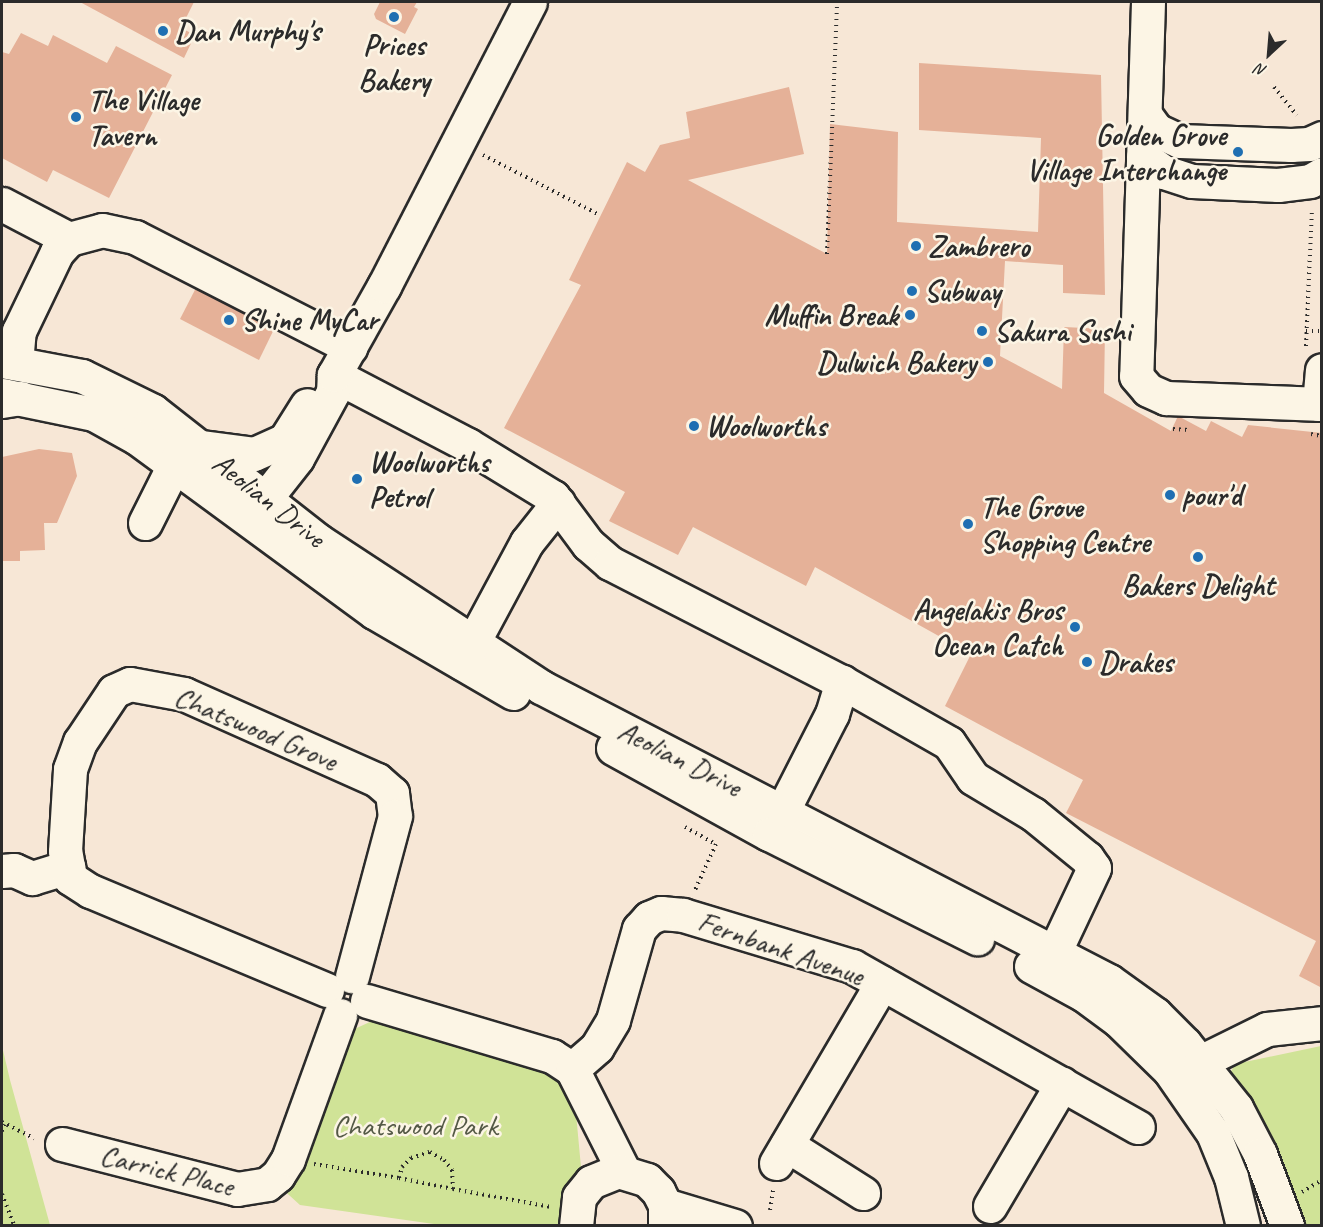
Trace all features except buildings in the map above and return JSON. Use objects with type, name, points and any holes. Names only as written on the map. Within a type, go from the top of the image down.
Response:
[{"type":"street","points":[[257,510],[297,458],[333,392],[334,375],[530,2]]},
{"type":"street","points":[[1148,2],[1136,376],[1148,390],[1166,398],[1310,404],[1314,362]]},
{"type":"street","points":[[1146,116],[1156,130],[1180,141],[1310,141]]},
{"type":"street","points":[[1143,157],[1164,172],[1192,181],[1308,179]]},
{"type":"street","points":[[2,204],[69,239]]},
{"type":"street","points":[[8,362],[19,331],[57,252],[69,239],[102,230],[119,231],[350,347]]},
{"type":"street","name":"Aeolian Drive","points":[[8,362],[82,376],[153,411],[188,449],[257,510],[319,541],[468,654],[769,834],[1084,995],[1142,1040],[1170,1071],[1213,1133],[1231,1177],[1243,1226]]},
{"type":"street","points":[[145,523],[188,449],[254,453],[285,440],[321,383],[334,375]]},
{"type":"street","points":[[334,375],[468,445],[558,503],[588,544],[610,563],[842,682],[949,743],[973,778],[1034,814],[1087,858],[1094,868],[1087,890],[1054,953]]},
{"type":"street","name":"Aeolian Drive","points":[[8,398],[94,414],[188,449]]},
{"type":"street","points":[[468,654],[527,542],[558,503]]},
{"type":"street","name":"Aeolian Drive","points":[[468,654],[541,687],[783,810],[1109,981],[1155,1014],[1200,1062],[1236,1108],[1260,1154],[1287,1226]]},
{"type":"street","points":[[783,810],[832,714],[842,682]]},
{"type":"street","name":"Chatswood Grove","points":[[68,867],[65,851],[70,769],[80,742],[114,692],[130,684],[184,694],[377,780],[392,793],[395,816],[347,995]]},
{"type":"street","points":[[2,871],[14,870],[32,878],[68,867],[70,878],[90,891],[347,995],[552,1056],[577,1077],[624,1172]]},
{"type":"street","name":"Fernbank Avenue","points":[[577,1077],[613,1020],[639,929],[649,918],[661,913],[683,915],[852,966],[1138,1127]]},
{"type":"street","points":[[862,1193],[782,1154],[882,982]]},
{"type":"street","name":"Carrick Place","points":[[62,1144],[237,1189],[267,1184],[278,1175],[288,1159],[347,995]]},
{"type":"street","points":[[1200,1062],[1268,1029],[1322,1023]]},
{"type":"street","points":[[577,1077],[591,1182]]},
{"type":"street","points":[[990,1206],[1062,1084]]},
{"type":"street","points":[[576,1219],[579,1197],[591,1182],[605,1174],[624,1172],[647,1180],[665,1215],[735,1226]]},
{"type":"path","points":[[827,254],[837,2]]},
{"type":"path","points":[[1274,87],[1299,119],[1310,141]]},
{"type":"path","points":[[457,143],[598,214]]},
{"type":"path","points":[[1308,179],[1294,205],[1310,204],[1312,210],[1306,331],[1314,362]]},
{"type":"path","points":[[1306,331],[1322,331]]},
{"type":"path","points":[[1310,404],[1287,430],[1322,436]]},
{"type":"path","points":[[1169,427],[1200,430]]},
{"type":"path","points":[[685,827],[716,844],[693,894]]},
{"type":"path","points":[[2,1131],[3,1124],[26,1137],[62,1144]]},
{"type":"path","points":[[399,1178],[402,1167],[411,1158],[430,1152],[444,1160],[452,1170],[453,1189]]},
{"type":"path","points":[[288,1159],[453,1189],[576,1219]]},
{"type":"path","points":[[2,1194],[14,1226]]},
{"type":"green space","name":"Chatswood Park","points":[[376,1012],[534,1061],[557,1075],[574,1092],[582,1178],[570,1225],[441,1225],[300,1205],[279,1186],[348,1032],[372,1021]]},
{"type":"green space","points":[[2,1046],[10,1080],[50,1225],[2,1225]]},
{"type":"green space","points":[[1321,1046],[1321,1225],[1288,1225],[1221,1090],[1235,1064]]},
{"type":"place","name":"Prices Bakery","points":[[394,17]]},
{"type":"place","name":"Dan Murphy's","points":[[163,31]]},
{"type":"place","name":"The Village Tavern","points":[[76,117]]},
{"type":"place","name":"Golden Grove Village Interchange","points":[[1238,152]]},
{"type":"place","name":"Zambrero","points":[[916,246]]},
{"type":"place","name":"Subway","points":[[912,291]]},
{"type":"place","name":"Muffin Break","points":[[910,315]]},
{"type":"place","name":"Shine MyCar","points":[[229,320]]},
{"type":"place","name":"Sakura Sushi","points":[[982,331]]},
{"type":"place","name":"Dulwich Bakery","points":[[988,362]]},
{"type":"place","name":"Woolworths","points":[[694,426]]},
{"type":"place","name":"Woolworths Petrol","points":[[357,479]]},
{"type":"place","name":"pour'd","points":[[1170,495]]},
{"type":"place","name":"The Grove Shopping Centre","points":[[968,524]]},
{"type":"place","name":"Bakers Delight","points":[[1198,557]]},
{"type":"place","name":"Angelakis Bros Ocean Catch","points":[[1075,627]]},
{"type":"place","name":"Drakes","points":[[1087,662]]}]
